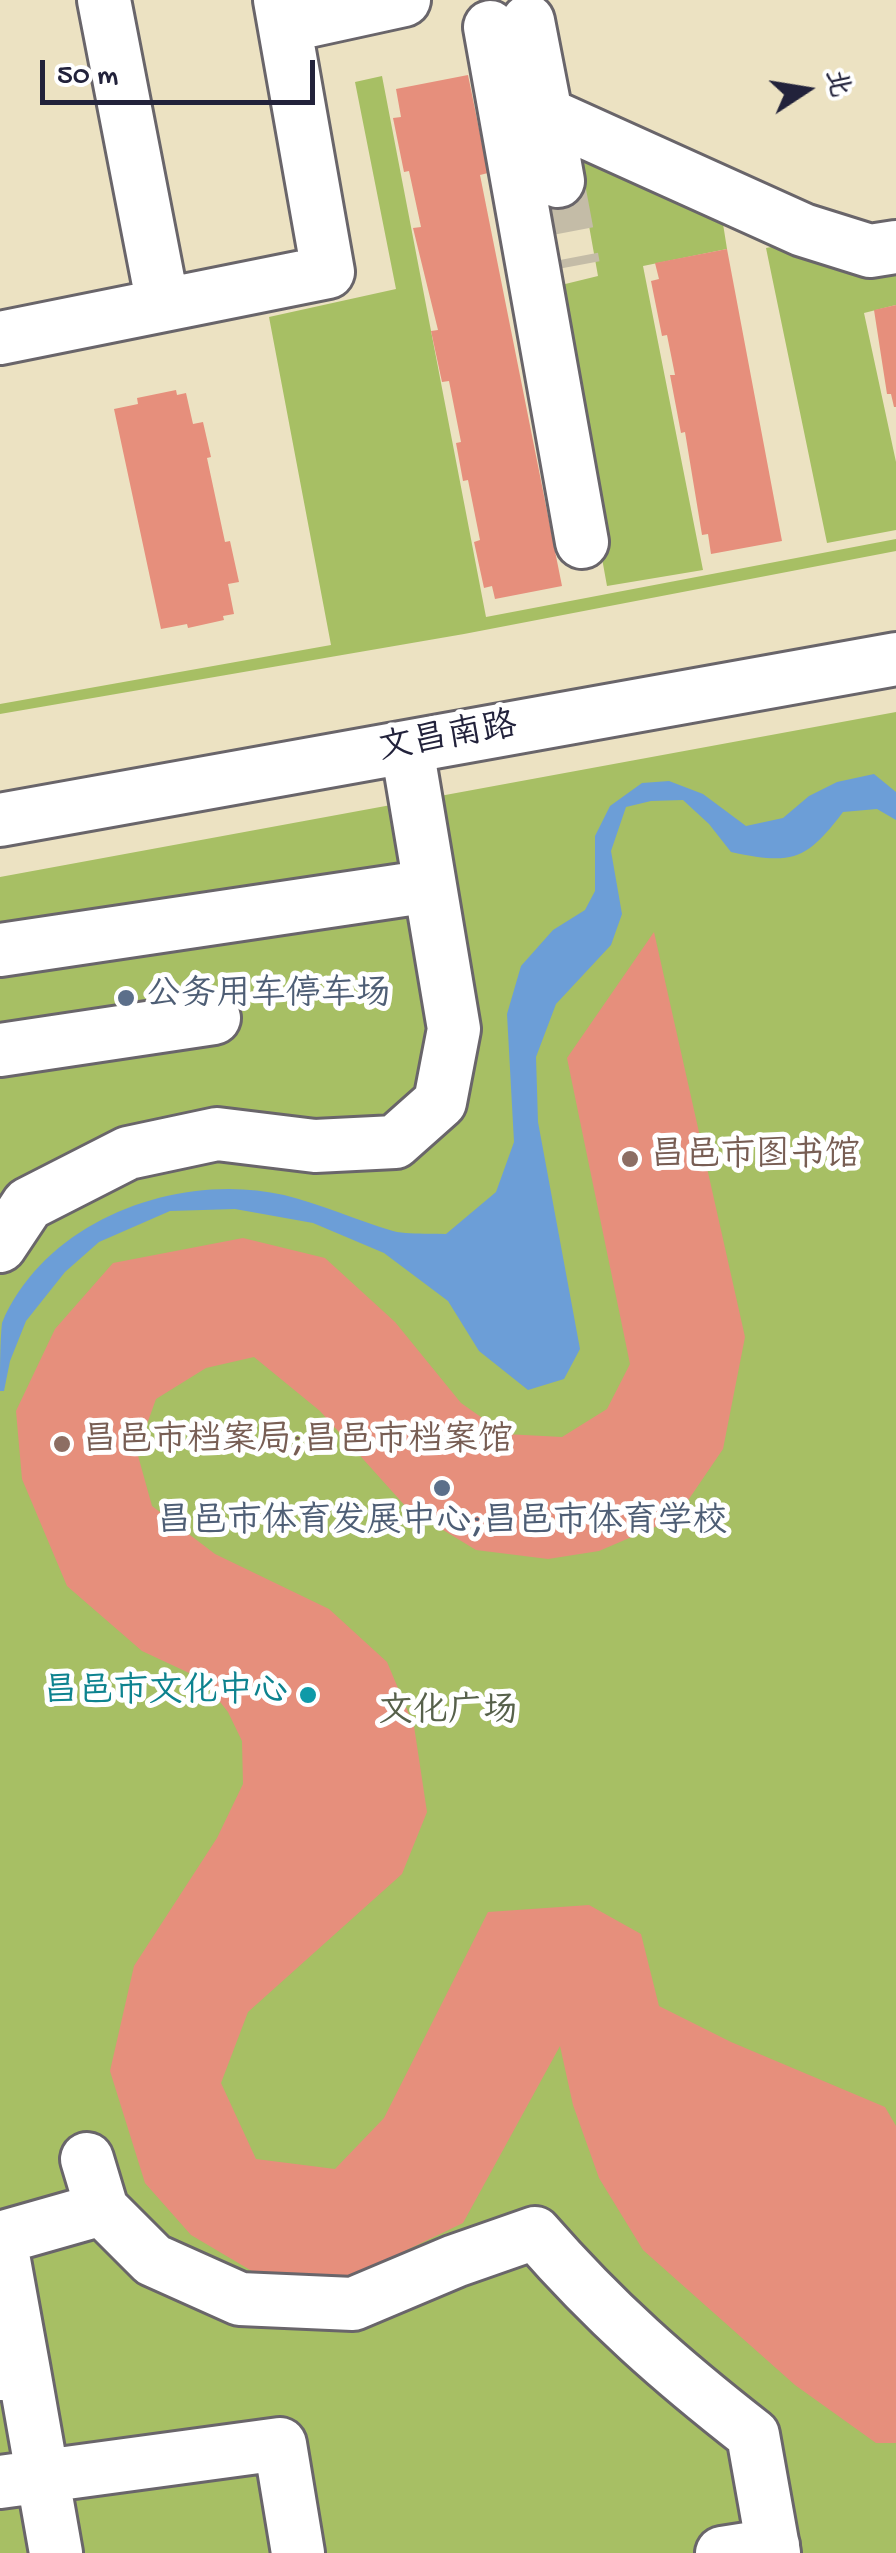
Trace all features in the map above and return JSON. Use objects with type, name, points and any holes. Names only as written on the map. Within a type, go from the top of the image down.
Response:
[{"type":"street","points":[[104,0],[163,305]]},
{"type":"street","points":[[0,338],[328,272],[283,13],[404,0]]},
{"type":"street","points":[[505,12],[546,114],[558,181]]},
{"type":"street","points":[[505,12],[582,542]]},
{"type":"street","points":[[546,114],[803,230],[870,251],[896,247]]},
{"type":"street","name":"文昌南路","points":[[0,820],[896,659]]},
{"type":"street","points":[[0,1246],[28,1204],[128,1153],[218,1134],[314,1146],[395,1142],[440,1102],[454,1030],[407,748]]},
{"type":"street","points":[[0,950],[430,886]]},
{"type":"street","points":[[0,1050],[214,1018]]},
{"type":"street","points":[[87,2159],[102,2209],[153,2260],[240,2298],[354,2304],[454,2261],[535,2233],[585,2290],[667,2368],[753,2435],[774,2549],[722,2553]]},
{"type":"street","points":[[56,2553],[22,2479],[0,2238],[102,2209]]},
{"type":"street","points":[[22,2479],[280,2444],[289,2552]]},
{"type":"green space","points":[[382,76],[486,617],[896,539],[896,551],[464,634],[0,714],[0,704],[331,645],[269,317],[396,289],[355,82]]},
{"type":"green space","points":[[576,153],[721,211],[727,249],[643,266],[703,570],[607,586],[553,287],[598,276]]},
{"type":"green space","points":[[802,241],[851,275],[896,269],[896,305],[864,313],[896,462],[896,530],[827,543],[766,248]]},
{"type":"green space","name":"文化广场","points":[[896,712],[896,2553],[0,2553],[0,877]]},
{"type":"water","points":[[874,774],[896,792],[896,820],[877,809],[843,812],[807,850],[783,858],[731,852],[683,800],[626,807],[611,851],[622,914],[611,945],[556,1004],[536,1057],[538,1122],[580,1349],[564,1379],[528,1390],[479,1351],[448,1301],[384,1253],[313,1223],[235,1209],[170,1211],[99,1242],[65,1272],[26,1321],[10,1361],[4,1391],[0,1391],[2,1323],[22,1287],[50,1256],[83,1230],[120,1211],[202,1190],[244,1189],[284,1195],[393,1231],[446,1234],[496,1192],[514,1142],[507,1014],[521,966],[553,930],[585,910],[595,891],[595,836],[610,806],[642,783],[669,781],[703,794],[746,826],[783,818],[809,796],[837,782]]},
{"type":"building","points":[[468,75],[488,173],[480,175],[562,586],[495,599],[492,586],[484,588],[474,542],[480,540],[468,480],[463,481],[456,443],[461,442],[449,381],[442,382],[431,331],[438,330],[413,228],[421,227],[393,118],[401,117],[396,89]]},
{"type":"building","points":[[727,249],[782,541],[711,554],[708,534],[702,535],[685,432],[681,433],[670,375],[675,375],[667,335],[662,336],[651,281],[659,279],[655,263]]},
{"type":"building","points":[[896,305],[894,407],[891,394],[887,394],[874,310]]},
{"type":"building","points":[[176,390],[177,395],[186,393],[193,424],[203,422],[225,542],[230,541],[239,582],[228,584],[234,614],[188,628],[187,624],[161,629],[114,409],[138,404],[137,398]]},
{"type":"building","name":"昌邑市文化中心","points":[[654,932],[745,1337],[723,1449],[676,1518],[599,1551],[548,1559],[476,1550],[407,1508],[320,1411],[254,1357],[206,1368],[156,1399],[137,1452],[152,1506],[215,1554],[329,1609],[387,1662],[414,1726],[427,1812],[402,1874],[248,2012],[221,2083],[256,2159],[335,2169],[384,2118],[488,1912],[589,1905],[641,1934],[659,2006],[731,2042],[885,2107],[896,2126],[896,2443],[876,2443],[795,2385],[643,2250],[599,2178],[573,2105],[560,2046],[463,2223],[323,2285],[262,2277],[191,2235],[145,2183],[110,2071],[134,1966],[217,1838],[243,1784],[242,1741],[228,1712],[202,1679],[142,1651],[67,1586],[22,1479],[16,1411],[55,1329],[113,1263],[243,1238],[325,1258],[395,1322],[461,1403],[505,1434],[562,1437],[607,1409],[630,1364],[567,1058]]},
{"type":"tunnel","points":[[558,181],[574,266]]},
{"type":"place","name":"公务用车停车场","points":[[126,998]]},
{"type":"place","name":"昌邑市图书馆","points":[[630,1159]]},
{"type":"place","name":"昌邑市档案局;昌邑市档案馆","points":[[62,1444]]},
{"type":"place","name":"昌邑市体育发展中心;昌邑市体育学校","points":[[442,1488]]},
{"type":"place","name":"昌邑市文化中心","points":[[308,1695]]}]
